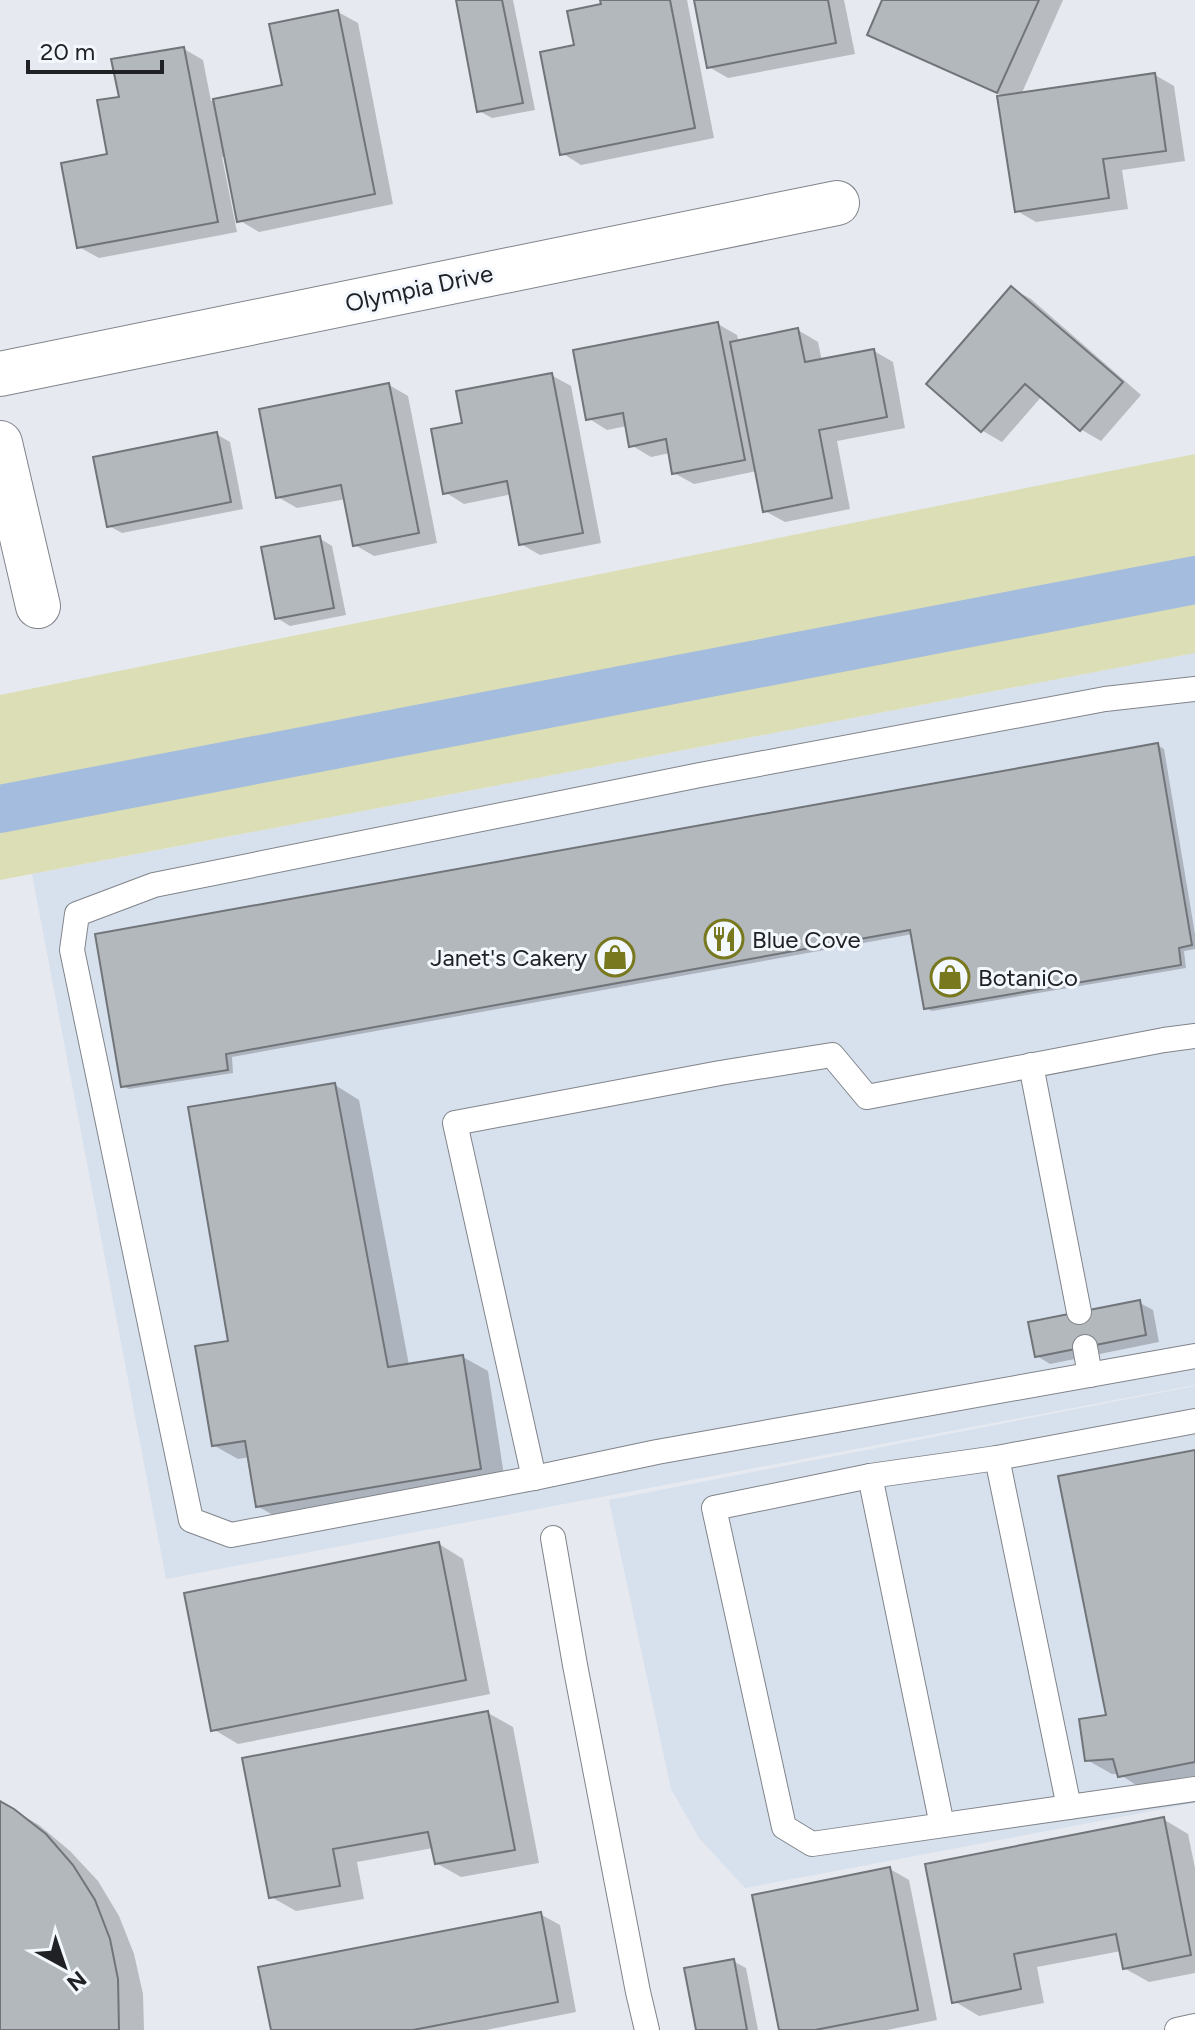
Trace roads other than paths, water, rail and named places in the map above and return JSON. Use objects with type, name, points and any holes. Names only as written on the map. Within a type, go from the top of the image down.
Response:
[{"type":"street","name":"Olympia Drive","points":[[0,374],[837,203]]},
{"type":"street","points":[[0,443],[38,606]]},
{"type":"lane","points":[[1195,689],[1105,699],[685,778],[154,885],[77,914],[72,950],[191,1520],[231,1535],[657,1452],[1195,1356]]},
{"type":"lane","points":[[534,1478],[455,1123],[832,1055],[867,1097],[1195,1036]]},
{"type":"lane","points":[[1031,1065],[1079,1312]]},
{"type":"lane","points":[[1085,1347],[1090,1375]]},
{"type":"lane","points":[[1195,1421],[997,1458],[870,1476],[714,1508],[784,1827],[812,1844],[1195,1789]]},
{"type":"lane","points":[[997,1458],[1069,1807]]},
{"type":"lane","points":[[870,1476],[942,1825]]},
{"type":"lane","points":[[553,1538],[647,2030]]},
{"type":"lane","points":[[1177,2030],[1195,2026]]},
{"type":"waterway","points":[[0,809],[1195,580]]},
{"type":"place","name":"Blue Cove","points":[[724,939]]},
{"type":"place","name":"Janet's Cakery","points":[[615,957]]},
{"type":"place","name":"BotaniCo","points":[[950,977]]}]
